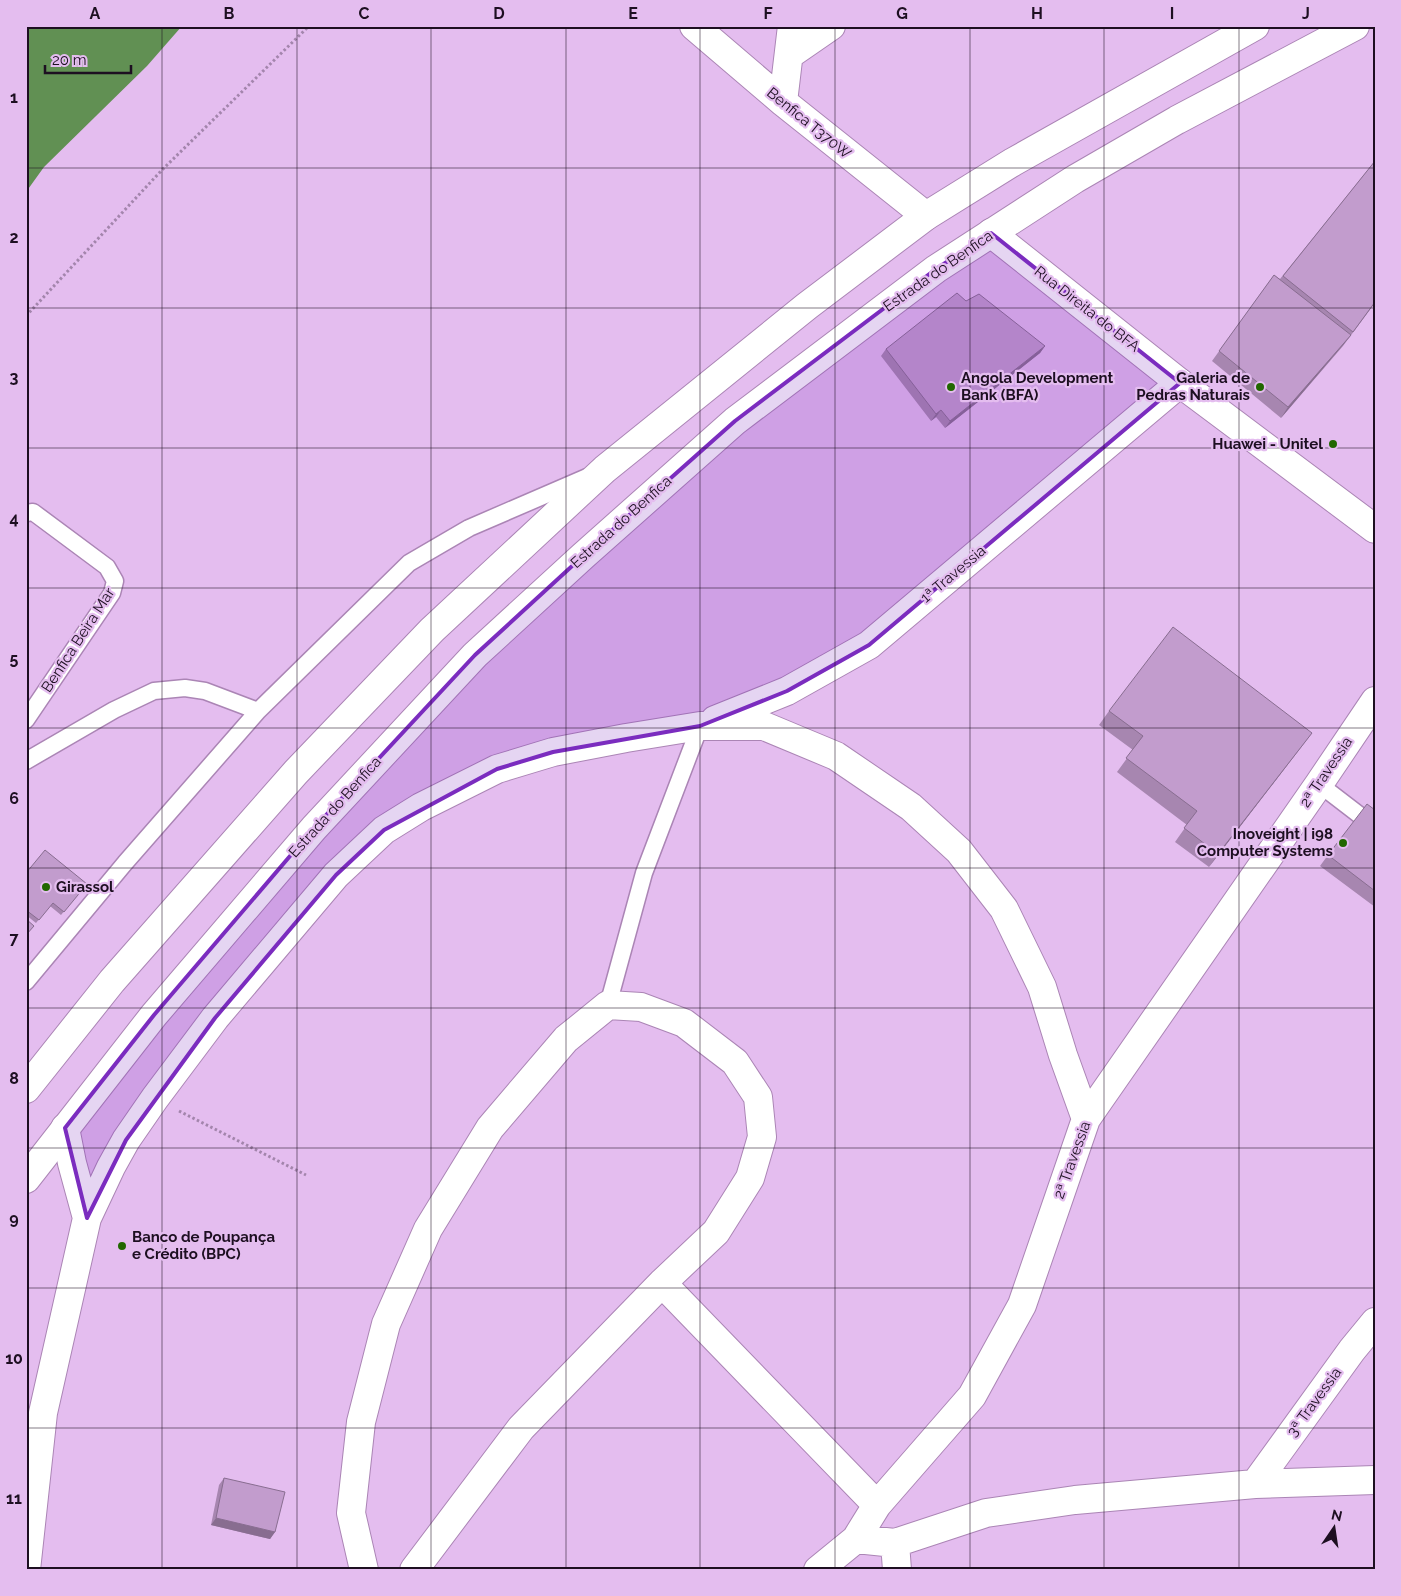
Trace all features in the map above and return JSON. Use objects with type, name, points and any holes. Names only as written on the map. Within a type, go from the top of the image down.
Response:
[{"type":"main road","name":"Benfica T370W","points":[[694,26],[783,102],[926,216]]},
{"type":"main road","points":[[783,102],[792,26]]},
{"type":"main road","points":[[789,55],[831,26]]},
{"type":"main road","points":[[26,1090],[112,981],[296,772],[432,630],[605,469],[807,306],[926,216],[1013,162],[1255,26]]},
{"type":"main road","name":"Estrada do Benfica","points":[[26,1179],[154,1014],[314,828],[475,655],[735,420],[936,269],[1075,179],[1177,120],[1354,26]]},
{"type":"main road","name":"Rua Direita do BFA","points":[[991,233],[1180,383],[1375,529]]},
{"type":"main road","name":"1ª Travessia","points":[[700,726],[787,691],[869,645],[1180,383]]},
{"type":"main road","name":"2ª Travessia","points":[[818,1570],[856,1539],[877,1505],[972,1396],[1022,1305],[1086,1119],[1375,701]]},
{"type":"main road","points":[[26,1570],[43,1413],[87,1218],[126,1140],[215,1018],[336,875],[384,830],[421,807],[497,769],[553,752],[700,726],[764,726],[836,756],[910,807],[959,851],[1004,909],[1042,987],[1063,1056],[1086,1119]]},
{"type":"main road","points":[[364,1570],[352,1513],[361,1422],[386,1324],[428,1229],[490,1128],[566,1039],[608,1005],[641,1007],[684,1023],[735,1062],[758,1097],[762,1137],[750,1178],[716,1232],[662,1283],[521,1428],[414,1570]]},
{"type":"main road","points":[[65,1128],[72,1163],[87,1218]]},
{"type":"main road","points":[[662,1283],[877,1505]]},
{"type":"main road","name":"3ª Travessia","points":[[1255,1484],[1352,1350],[1375,1322]]},
{"type":"main road","points":[[856,1539],[896,1556],[986,1514],[996,1512],[1074,1500],[1255,1484],[1375,1480]]},
{"type":"lane","points":[[26,982],[125,863],[258,711],[409,563],[469,528],[605,469]]},
{"type":"lane","name":"Benfica Beira Mar","points":[[26,513],[33,512],[106,567],[115,581],[112,593],[26,720]]},
{"type":"lane","points":[[26,761],[114,710],[154,691],[185,688],[205,691],[258,711]]},
{"type":"lane","points":[[608,1005],[644,873],[700,726]]},
{"type":"lane","points":[[1319,784],[1375,827]]},
{"type":"path","points":[[26,316],[161,171],[309,26]]},
{"type":"path","points":[[155,1098],[306,1175]]},
{"type":"highlighted area","points":[[991,233],[1180,383],[869,645],[787,691],[700,726],[553,752],[497,769],[384,830],[336,875],[215,1018],[126,1140],[87,1218],[65,1128],[154,1015],[314,828],[475,655],[583,556],[735,421],[936,269]]},
{"type":"shaded area","points":[[26,26],[182,26],[147,66],[44,167],[26,192]]},
{"type":"building","points":[[1375,161],[1375,302],[1353,332],[1283,276]]},
{"type":"building","points":[[1274,275],[1351,335],[1288,407],[1219,351]]},
{"type":"building","name":"Angola Development Bank (BFA)","points":[[957,293],[966,301],[979,294],[1045,346],[950,421],[941,410],[936,414],[886,349]]},
{"type":"building","points":[[1173,627],[1312,733],[1218,854],[1184,828],[1197,811],[1126,758],[1143,736],[1109,711]]},
{"type":"building","points":[[1367,804],[1375,810],[1375,891],[1328,855]]},
{"type":"building","points":[[45,850],[87,884],[64,912],[53,903],[39,920],[26,910],[26,873]]},
{"type":"building","points":[[26,919],[34,926],[26,935]]},
{"type":"building","points":[[224,1478],[285,1492],[275,1532],[216,1518]]},
{"type":"place","name":"Angola Development Bank (BFA)","points":[[951,387]]},
{"type":"place","name":"Galeria de Pedras Naturais","points":[[1260,387]]},
{"type":"place","name":"Huawei - Unitel","points":[[1333,444]]},
{"type":"place","name":"Inoveight | i98 Computer Systems","points":[[1343,843]]},
{"type":"place","name":"Girassol","points":[[46,887]]},
{"type":"place","name":"Banco de Poupança e Crédito (BPC)","points":[[122,1246]]}]
